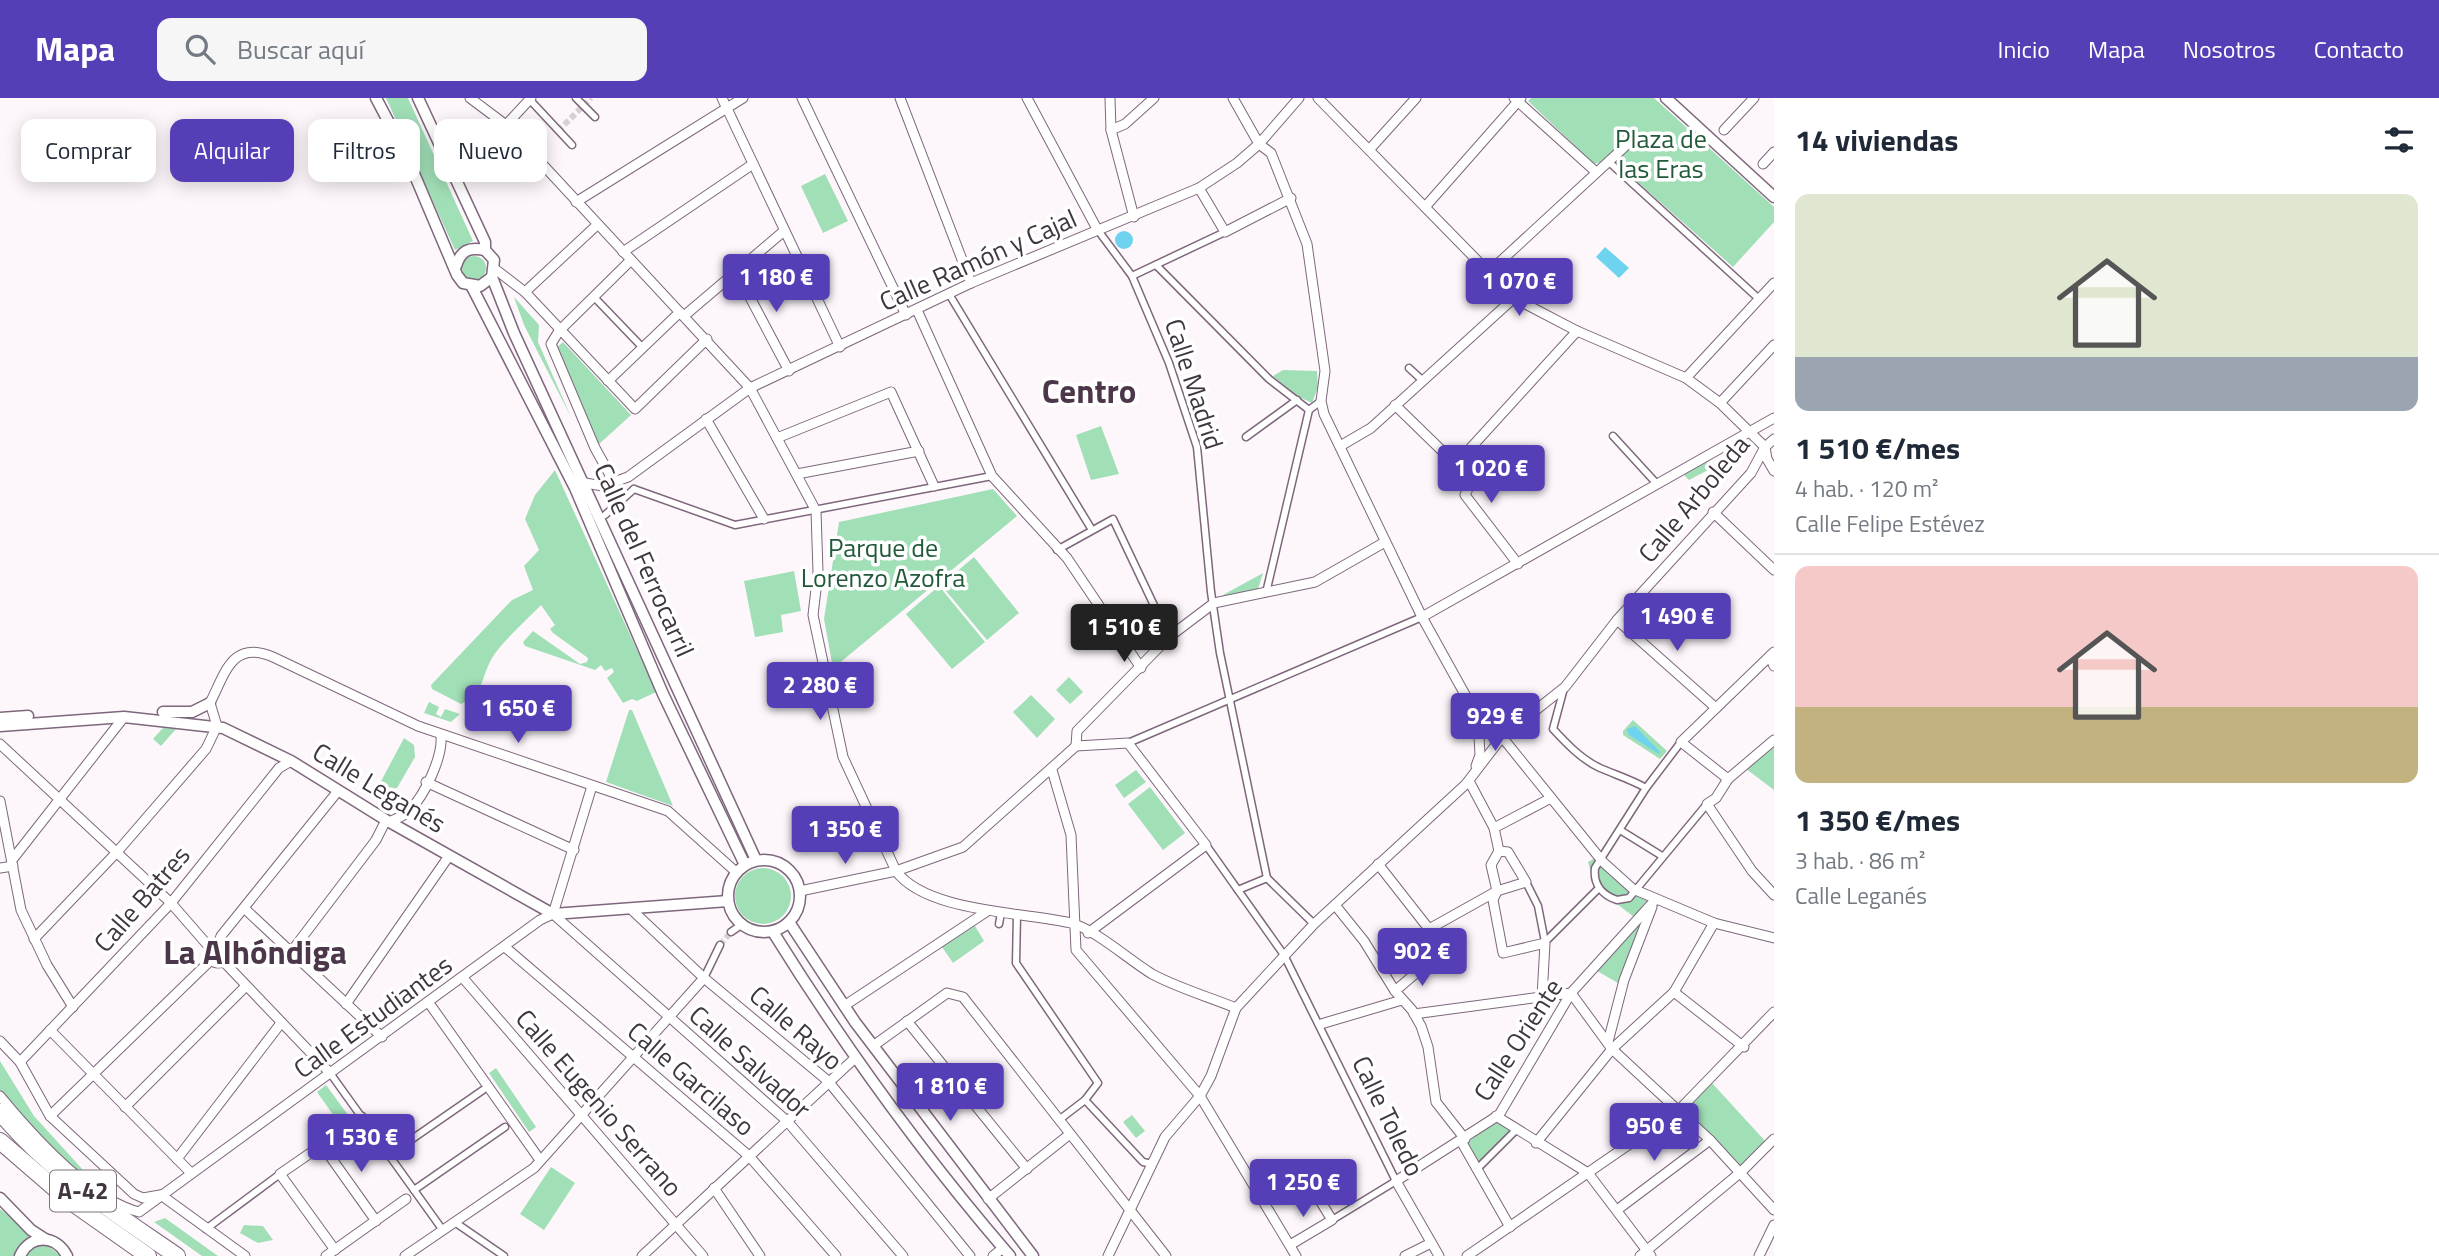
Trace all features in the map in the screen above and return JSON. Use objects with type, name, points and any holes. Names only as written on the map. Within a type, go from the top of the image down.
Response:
[{"type":"highway","name":"A-42","points":[[0,1112],[17,1133],[81,1190],[177,1256]]},
{"type":"highway","name":"A-42","points":[[0,1141],[67,1199],[148,1256]]},
{"type":"street","points":[[418,98],[485,242],[485,250]]},
{"type":"street","points":[[470,98],[498,119]]},
{"type":"street","points":[[576,98],[595,117]]},
{"type":"street","points":[[722,98],[840,347]]},
{"type":"street","points":[[576,202],[743,98]]},
{"type":"street","points":[[802,98],[906,315]]},
{"type":"street","points":[[900,98],[971,283]]},
{"type":"street","name":"Calle Madrid","points":[[1027,98],[1097,229],[1132,276],[1170,363],[1196,447],[1220,653],[1266,878]]},
{"type":"street","points":[[1110,98],[1111,130],[1133,216]]},
{"type":"street","points":[[1111,130],[1125,124],[1154,98]]},
{"type":"street","points":[[1233,98],[1259,144],[1271,153],[1291,198],[1310,260],[1325,371],[1321,401],[1324,414],[1342,445],[1422,617],[1478,719],[1502,737],[1602,861],[1635,889],[1714,923],[1774,938]]},
{"type":"street","name":"Calle Ramón y Cajal","points":[[585,483],[607,485],[628,477],[750,388],[971,283],[1199,188],[1237,163],[1259,144],[1299,98]]},
{"type":"street","points":[[1318,98],[1514,298],[1577,331],[1686,378],[1720,403],[1765,447],[1767,459],[1774,472],[1751,472]]},
{"type":"street","points":[[1369,150],[1416,98]]},
{"type":"street","points":[[1666,98],[1774,197]]},
{"type":"street","points":[[1724,130],[1754,98]]},
{"type":"street","points":[[512,119],[531,99],[572,145]]},
{"type":"street","points":[[1425,207],[1518,99],[1596,172]]},
{"type":"street","points":[[377,101],[407,157],[456,266],[457,275],[472,286],[487,283],[494,273],[494,260],[485,250],[473,248],[464,251],[456,266]]},
{"type":"street","points":[[1490,271],[1633,139]]},
{"type":"street","points":[[1763,164],[1774,152]]},
{"type":"street","points":[[1609,162],[1759,299]]},
{"type":"street","points":[[623,252],[753,164]]},
{"type":"street","points":[[547,170],[750,388],[816,511],[818,572],[813,615],[843,757],[896,871],[906,885],[986,912],[1017,914],[1074,924],[1154,975],[1236,1008],[1211,1076],[1200,1096],[1165,1137],[1108,1256]]},
{"type":"street","points":[[1199,188],[1225,232]]},
{"type":"street","points":[[1132,276],[1291,198]]},
{"type":"street","points":[[525,292],[597,225]]},
{"type":"street","points":[[608,381],[682,314],[784,230]]},
{"type":"street","points":[[607,485],[611,479],[607,468],[595,448],[551,350],[559,331],[631,260]]},
{"type":"street","points":[[1156,265],[1269,379],[1309,410]]},
{"type":"street","points":[[736,271],[789,371]]},
{"type":"street","points":[[494,273],[525,292],[635,409],[707,339]]},
{"type":"street","name":"Calle del Ferrocarril","points":[[494,273],[514,333],[756,860]]},
{"type":"street","points":[[1686,378],[1774,283]]},
{"type":"street","name":"Calle del Ferrocarril","points":[[472,286],[575,488],[740,869]]},
{"type":"street","points":[[949,294],[1092,530]]},
{"type":"street","points":[[594,297],[643,348]]},
{"type":"street","points":[[1342,445],[1371,428],[1514,298]]},
{"type":"street","points":[[917,310],[992,476],[1067,558],[1141,668]]},
{"type":"street","points":[[1457,463],[1577,331]]},
{"type":"street","points":[[1720,403],[1774,345]]},
{"type":"street","points":[[1409,368],[1422,380]]},
{"type":"street","points":[[777,438],[891,392],[934,486]]},
{"type":"street","points":[[1246,437],[1297,400]]},
{"type":"street","points":[[1266,593],[1309,410],[1321,401]]},
{"type":"street","points":[[1395,405],[1472,480],[1465,495],[1518,564]]},
{"type":"street","points":[[1076,746],[1128,743],[1422,617],[1774,418]]},
{"type":"street","points":[[706,419],[764,519]]},
{"type":"street","points":[[1613,436],[1657,484]]},
{"type":"street","name":"Calle Arboleda","points":[[1236,1008],[1314,924],[1469,780],[1502,737],[1565,687],[1617,620],[1751,472],[1765,447],[1774,439]]},
{"type":"street","points":[[797,474],[919,450]]},
{"type":"street","points":[[628,477],[634,489],[735,525],[992,476]]},
{"type":"street","points":[[605,515],[634,489]]},
{"type":"street","points":[[1713,513],[1774,570]]},
{"type":"street","points":[[1057,550],[1114,519],[1169,637]]},
{"type":"street","points":[[800,891],[896,871],[963,847],[1076,746],[1077,731],[1169,637],[1214,603],[1315,582],[1385,542]]},
{"type":"street","points":[[1617,620],[1716,708]]},
{"type":"street","points":[[0,719],[116,710],[187,713],[210,703],[233,660],[247,652],[257,651],[442,735],[668,811],[740,869]]},
{"type":"street","points":[[1772,654],[1681,742],[1646,788],[1602,861],[1594,879],[1599,888],[1617,900],[1629,898],[1707,804],[1716,798],[1728,779],[1774,740]]},
{"type":"street","points":[[1772,654],[1774,666]]},
{"type":"street","points":[[1565,687],[1553,729],[1582,758],[1602,769],[1624,775],[1646,788]]},
{"type":"street","points":[[34,939],[117,852],[206,749],[218,726],[210,703]]},
{"type":"street","points":[[0,868],[13,863],[124,717]]},
{"type":"street","name":"Calle Leganés","points":[[0,726],[124,717],[218,726],[291,761],[388,821],[553,915]]},
{"type":"street","points":[[1478,719],[1480,755],[1469,780],[1494,828],[1499,851],[1491,865],[1497,891],[1493,900],[1503,953],[1546,942],[1599,888]]},
{"type":"street","points":[[290,952],[388,821],[411,809],[441,752],[442,735]]},
{"type":"street","points":[[1681,742],[1728,779]]},
{"type":"street","points":[[1088,933],[1206,845],[1128,743]]},
{"type":"street","points":[[0,744],[171,903],[213,951],[330,1073],[442,1229]]},
{"type":"street","name":"Calle Batres","points":[[20,1062],[171,903],[279,768],[291,761]]},
{"type":"street","points":[[1052,770],[1070,835],[1076,950],[1100,982],[1200,1096],[1296,1256]]},
{"type":"street","points":[[426,782],[574,850]]},
{"type":"street","points":[[592,786],[553,915],[633,911],[728,901]]},
{"type":"street","points":[[50,1116],[213,951],[338,791]]},
{"type":"street","points":[[1494,828],[1551,798]]},
{"type":"street","points":[[0,801],[21,910],[34,939],[74,1007]]},
{"type":"street","points":[[1707,804],[1752,871],[1774,895]]},
{"type":"street","points":[[1620,830],[1662,856]]},
{"type":"street","name":"Calle Toledo","points":[[1206,845],[1284,955],[1321,1024],[1396,1181],[1439,1256]]},
{"type":"street","points":[[1499,851],[1508,852],[1538,906],[1546,942],[1542,997]]},
{"type":"street","points":[[346,1004],[449,856]]},
{"type":"street","points":[[766,859],[785,866],[798,881],[799,908],[789,922],[773,932],[760,932],[741,925],[728,901],[727,891],[740,869],[756,860],[766,859]]},
{"type":"street","points":[[1378,864],[1429,929],[1497,891],[1526,882]]},
{"type":"street","points":[[1238,890],[1266,878],[1314,924]]},
{"type":"street","points":[[1610,1046],[1624,980],[1656,899]]},
{"type":"street","name":"Calle Oriente","points":[[1396,1181],[1463,1140],[1496,1116],[1571,993],[1656,899]]},
{"type":"street","points":[[1335,905],[1364,941],[1395,991],[1415,1014],[1428,1047],[1436,1102],[1463,1140],[1510,1227]]},
{"type":"street","points":[[244,908],[382,1037]]},
{"type":"street","name":"Calle Rayo","points":[[633,911],[704,978],[828,1081],[970,1256]]},
{"type":"street","points":[[844,1006],[986,912]]},
{"type":"street","points":[[999,924],[1001,913]]},
{"type":"street","points":[[1017,914],[1016,963],[1098,1083],[1085,1100],[1059,1120]]},
{"type":"street","name":"Calle Estudiantes","points":[[0,1096],[34,1137],[116,1205],[139,1212],[553,915]]},
{"type":"street","name":"Calle Salvador","points":[[553,915],[787,1121],[903,1256]]},
{"type":"street","points":[[789,922],[873,1046],[1033,1256]]},
{"type":"street","points":[[1536,1143],[1610,1046],[1674,992],[1714,923]]},
{"type":"street","points":[[731,932],[741,925]]},
{"type":"street","points":[[773,932],[854,1059],[1007,1252],[993,1256]]},
{"type":"street","points":[[405,1256],[534,1168],[704,978],[720,945]]},
{"type":"street","name":"Calle Garcilaso","points":[[505,947],[749,1156],[836,1256]]},
{"type":"street","points":[[213,951],[226,950],[223,961]]},
{"type":"street","points":[[1395,991],[1430,961]]},
{"type":"street","name":"Calle Eugenio Serrano","points":[[463,978],[703,1256]]},
{"type":"street","points":[[125,1107],[246,986]]},
{"type":"street","points":[[1674,992],[1744,1047]]},
{"type":"street","points":[[873,1046],[947,993],[962,997],[1166,1256]]},
{"type":"street","points":[[1415,1014],[1571,993],[1610,1046],[1710,1140],[1774,1210]]},
{"type":"street","points":[[1321,1024],[1402,1000]]},
{"type":"street","points":[[429,1003],[540,1160]]},
{"type":"street","points":[[1467,1256],[1679,1110],[1744,1047],[1774,1012]]},
{"type":"street","points":[[907,1021],[1027,1168]]},
{"type":"street","points":[[177,1159],[281,1023]]},
{"type":"street","points":[[50,1031],[191,1173]]},
{"type":"street","points":[[0,1041],[20,1062],[50,1116],[134,1194],[143,1198],[161,1195],[245,1256]]},
{"type":"street","points":[[642,1256],[854,1059]]},
{"type":"street","points":[[389,1155],[483,1090]]},
{"type":"street","points":[[1085,1100],[1143,1162],[1152,1164]]},
{"type":"street","points":[[206,1229],[362,1116]]},
{"type":"street","points":[[1496,1116],[1515,1131],[1588,1174],[1646,1254],[1741,1172],[1774,1139]]},
{"type":"street","points":[[414,1190],[505,1127]]},
{"type":"street","points":[[1477,1169],[1515,1131]]},
{"type":"street","points":[[988,1199],[1070,1133]]},
{"type":"street","points":[[1616,1210],[1710,1140]]},
{"type":"street","points":[[322,1144],[376,1221]]},
{"type":"street","points":[[280,1174],[330,1253],[406,1199]]},
{"type":"street","points":[[1263,1201],[1305,1176],[1332,1220]]},
{"type":"street","points":[[1290,1245],[1396,1181]]},
{"type":"street","points":[[714,1188],[760,1256]]},
{"type":"street","points":[[0,1198],[17,1218],[45,1239],[59,1244],[66,1256]]},
{"type":"street","points":[[17,1218],[25,1236],[22,1252]]},
{"type":"street","points":[[456,1223],[504,1256]]},
{"type":"street","points":[[1759,1256],[1774,1225]]},
{"type":"street","points":[[22,1252],[30,1243],[45,1239]]},
{"type":"street","points":[[1405,1256],[1431,1242]]},
{"type":"green space","points":[[386,98],[408,98],[418,119],[396,119]]},
{"type":"green space","name":"Plaza de las Eras","points":[[1531,98],[1654,98],[1774,207],[1774,222],[1733,267],[1612,159],[1594,164],[1528,101]]},
{"type":"green space","points":[[420,124],[434,155],[434,182],[446,182],[473,241],[455,250],[420,173]]},
{"type":"green space","points":[[825,174],[848,221],[823,233],[801,186]]},
{"type":"green space","points":[[474,256],[483,259],[486,268],[483,277],[474,280],[465,277],[462,268],[465,259]]},
{"type":"green space","points":[[514,297],[539,325],[538,342],[571,417],[524,325]]},
{"type":"green space","points":[[563,342],[631,415],[597,446],[554,350]]},
{"type":"green space","points":[[1283,370],[1317,371],[1318,387],[1312,403],[1297,396],[1273,376]]},
{"type":"green space","points":[[1101,426],[1119,474],[1091,480],[1076,435]]},
{"type":"green space","points":[[1710,460],[1710,469],[1689,480],[1684,475]]},
{"type":"green space","points":[[555,470],[656,692],[637,701],[632,699],[623,703],[607,678],[614,672],[612,668],[605,671],[601,665],[595,670],[525,646],[523,642],[533,631],[580,664],[587,662],[588,658],[553,633],[550,629],[555,625],[541,605],[501,646],[491,660],[478,690],[461,704],[432,689],[431,685],[512,600],[533,590],[524,566],[539,550],[525,519],[535,495]]},
{"type":"green space","name":"Parque de Lorenzo Azofra","points":[[993,489],[1017,516],[837,665],[832,663],[824,619],[839,522]]},
{"type":"green space","points":[[974,557],[1019,613],[987,640],[941,585]]},
{"type":"green space","points":[[794,571],[801,611],[781,615],[783,632],[755,637],[744,581]]},
{"type":"green space","points":[[1263,573],[1258,589],[1224,597],[1223,595]]},
{"type":"green space","points":[[939,586],[985,642],[952,669],[906,614]]},
{"type":"green space","points":[[1069,677],[1083,692],[1070,704],[1056,690]]},
{"type":"green space","points":[[1031,695],[1055,719],[1037,738],[1013,712]]},
{"type":"green space","points":[[429,702],[439,707],[436,714],[441,717],[445,709],[460,714],[451,722],[424,713]]},
{"type":"green space","points":[[629,710],[632,710],[673,806],[606,782]]},
{"type":"green space","points":[[1633,720],[1667,751],[1660,759],[1623,735],[1623,731]]},
{"type":"green space","points":[[163,728],[176,729],[161,746],[153,739]]},
{"type":"green space","points":[[404,738],[414,745],[415,757],[397,788],[384,791],[378,787]]},
{"type":"green space","points":[[1774,743],[1774,790],[1745,768]]},
{"type":"green space","points":[[1136,770],[1146,782],[1124,798],[1115,785]]},
{"type":"green space","points":[[1150,787],[1185,833],[1163,850],[1128,804]]},
{"type":"green space","points":[[1595,858],[1648,899],[1634,917],[1595,887],[1588,862]]},
{"type":"green space","points":[[763,868],[774,870],[783,876],[789,885],[789,907],[783,916],[774,922],[763,924],[752,922],[743,916],[737,907],[735,896],[737,885],[743,876],[752,870]]},
{"type":"green space","points":[[1644,917],[1618,983],[1597,971]]},
{"type":"green space","points":[[975,926],[984,941],[953,963],[942,947]]},
{"type":"green space","points":[[0,1061],[34,1116],[84,1171],[81,1173],[34,1133],[0,1092]]},
{"type":"green space","points":[[496,1068],[536,1127],[529,1132],[489,1073]]},
{"type":"green space","points":[[1712,1083],[1766,1142],[1742,1167],[1688,1112],[1688,1106]]},
{"type":"green space","points":[[326,1085],[351,1119],[341,1126],[317,1092]]},
{"type":"green space","points":[[1132,1115],[1145,1131],[1136,1138],[1123,1122]]},
{"type":"green space","points":[[1498,1120],[1513,1133],[1480,1166],[1467,1143]]},
{"type":"green space","points":[[551,1167],[575,1183],[544,1230],[520,1214]]},
{"type":"green space","points":[[0,1209],[61,1256],[0,1256]]},
{"type":"green space","points":[[165,1218],[218,1256],[202,1256],[154,1222]]},
{"type":"green space","points":[[244,1225],[263,1226],[273,1240],[258,1243],[240,1233]]},
{"type":"water","points":[[1124,231],[1130,234],[1133,240],[1130,246],[1124,249],[1118,246],[1115,240],[1118,234]]},
{"type":"water","points":[[1605,247],[1629,268],[1619,278],[1596,257]]},
{"type":"water","points":[[1635,726],[1659,754],[1629,735],[1627,729]]},
{"type":"tunnel","points":[[558,131],[591,98]]},
{"type":"tunnel","points":[[720,945],[731,932]]},
{"type":"district","name":"Centro","points":[[1089,391]]},
{"type":"district","name":"La Alhóndiga","points":[[255,952]]}]
